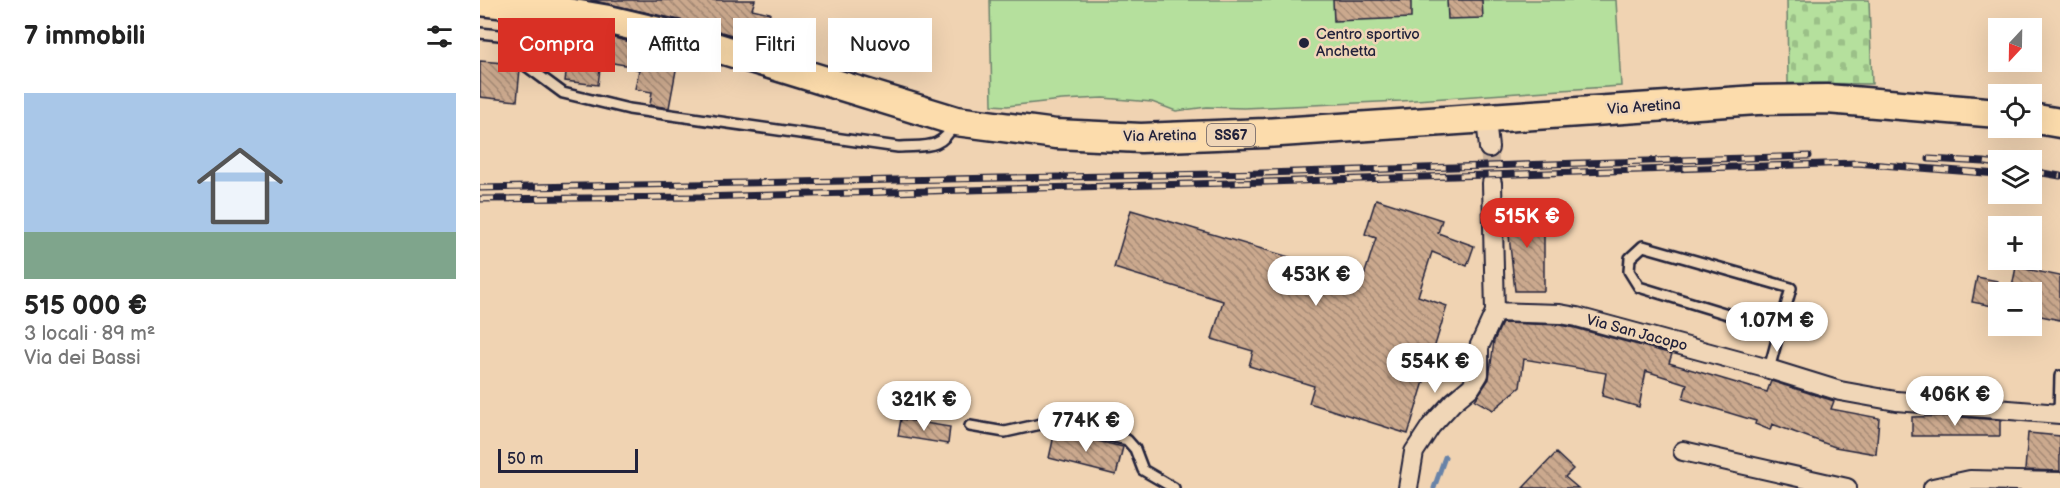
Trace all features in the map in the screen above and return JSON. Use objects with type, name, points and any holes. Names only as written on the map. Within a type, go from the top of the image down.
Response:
[{"type":"main road","name":"Via Aretina","points":[[480,1],[609,20],[685,38],[956,121],[1056,134],[1141,138],[1265,133],[1757,100],[1827,99],[1988,112]]},
{"type":"main road","points":[[2042,120],[2060,123]]},
{"type":"street","points":[[1486,119],[1489,148]]},
{"type":"street","points":[[1408,488],[1414,452],[1431,426],[1453,402],[1471,387],[1479,374],[1479,347],[1495,312],[1492,183]]},
{"type":"street","name":"Via San Jacopo","points":[[1495,312],[1560,314],[1577,317],[1769,369],[1840,391],[1896,401],[2059,414]]},
{"type":"street","points":[[1683,451],[1847,488]]},
{"type":"street","points":[[1933,488],[1970,480],[2060,482]]},
{"type":"lane","points":[[480,33],[508,36],[525,65],[563,93],[629,109],[898,147],[938,144],[949,134],[956,121]]},
{"type":"lane","points":[[1769,369],[1780,330],[1791,288],[1642,246],[1630,258],[1629,271],[1639,287],[1780,330]]},
{"type":"lane","points":[[2059,414],[2060,376]]},
{"type":"lane","points":[[970,426],[1005,432],[1041,424],[1061,424],[1127,440],[1135,449],[1143,470],[1174,488]]},
{"type":"green space","name":"Centro sportivo Anchetta","points":[[990,0],[1616,0],[1621,86],[1401,101],[1244,108],[1207,107],[1176,111],[1152,102],[1103,98],[1007,106],[992,105]]},
{"type":"green space","points":[[1787,0],[1869,0],[1872,84],[1788,83]]},
{"type":"building","points":[[590,0],[755,0],[752,9],[770,13],[769,18],[733,18],[733,35],[721,32],[721,18],[671,18]]},
{"type":"building","points":[[1333,0],[1411,0],[1411,18],[1334,21]]},
{"type":"building","points":[[1447,0],[1482,0],[1483,18],[1448,19]]},
{"type":"building","points":[[615,38],[627,41],[627,66],[615,63]]},
{"type":"building","points":[[480,61],[498,62],[498,72],[520,72],[517,101],[480,97]]},
{"type":"building","points":[[566,72],[600,72],[598,85],[565,81]]},
{"type":"building","points":[[639,72],[676,72],[669,108],[650,105],[652,92],[635,89]]},
{"type":"building","points":[[1376,199],[1442,220],[1438,233],[1474,246],[1467,266],[1432,252],[1418,296],[1447,306],[1408,434],[1309,403],[1314,386],[1249,366],[1253,351],[1212,339],[1223,301],[1114,268],[1131,210],[1363,279],[1376,238],[1365,234]]},
{"type":"building","points":[[1506,208],[1544,212],[1544,291],[1515,291]]},
{"type":"building","points":[[2015,270],[2031,270],[2060,276],[2060,320],[2042,316],[2042,282],[2013,282]]},
{"type":"building","points":[[1977,277],[1998,281],[1988,282],[1988,305],[1972,302]]},
{"type":"building","points":[[1502,323],[1559,325],[1575,328],[1672,354],[1669,363],[1767,392],[1771,381],[1834,401],[1831,409],[1879,418],[1876,454],[1835,447],[1772,424],[1770,430],[1755,424],[1756,421],[1683,399],[1687,384],[1646,371],[1639,407],[1602,396],[1606,373],[1524,359],[1520,387],[1493,410],[1475,400],[1489,379],[1494,341]]},
{"type":"building","points":[[1947,416],[2000,420],[2000,436],[1912,436],[1912,417]]},
{"type":"building","points":[[901,419],[950,427],[948,444],[898,436]]},
{"type":"building","points":[[1055,431],[1123,447],[1116,475],[1049,458]]},
{"type":"building","points":[[2028,433],[2060,436],[2060,471],[2025,470]]},
{"type":"building","points":[[1556,453],[1573,469],[1565,477],[1578,488],[1523,488]]},
{"type":"waterway","points":[[1434,488],[1445,457]]},
{"type":"tunnel","points":[[1489,148],[1492,183]]},
{"type":"railway","points":[[480,188],[1264,173],[1809,156]]},
{"type":"railway","points":[[1929,159],[1988,163]]},
{"type":"railway","points":[[480,199],[700,197],[1856,163],[1988,173]]},
{"type":"railway","points":[[2042,173],[2060,176]]},
{"type":"place","name":"Centro sportivo Anchetta","points":[[1304,43]]}]
